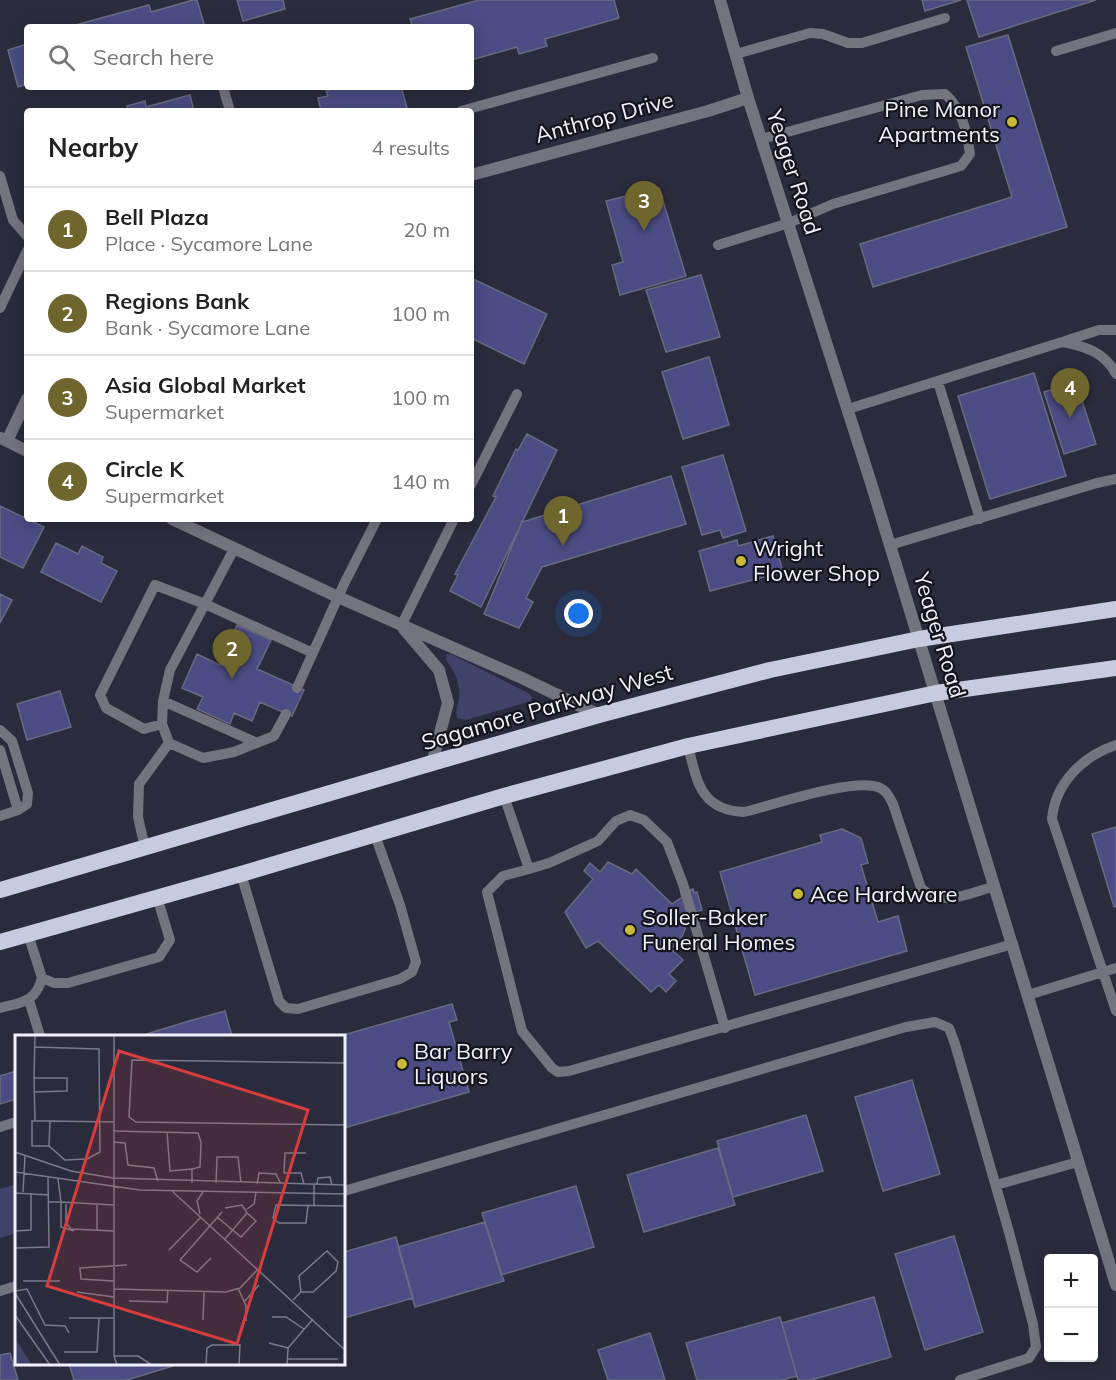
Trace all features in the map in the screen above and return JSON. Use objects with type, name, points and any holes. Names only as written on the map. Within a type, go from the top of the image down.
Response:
[{"type":"highway","name":"Sagamore Parkway West","points":[[0,890],[599,715],[771,670],[919,639],[1116,609]]},
{"type":"highway","points":[[0,942],[242,874],[504,796],[688,746],[936,693],[1116,668]]},
{"type":"street","name":"Yeager Road","points":[[720,0],[748,98],[936,693],[1116,1285]]},
{"type":"street","name":"Anthrop Drive","points":[[474,175],[748,98]]},
{"type":"street","points":[[24,404],[3,439],[24,450]]},
{"type":"street","points":[[178,522],[599,715]]},
{"type":"street","points":[[401,626],[439,670],[448,703],[432,763]]},
{"type":"lane","points":[[736,54],[810,33],[823,34],[848,43],[862,43],[945,18]]},
{"type":"lane","points":[[1056,51],[1116,33]]},
{"type":"lane","points":[[472,108],[653,58]]},
{"type":"lane","points":[[224,90],[229,108]]},
{"type":"lane","points":[[718,245],[789,223],[833,204],[961,166],[970,154],[967,136],[955,102],[945,94],[922,94],[762,139]]},
{"type":"lane","points":[[0,176],[13,220],[24,233]]},
{"type":"lane","points":[[0,215],[13,220]]},
{"type":"lane","points":[[0,308],[24,257]]},
{"type":"lane","points":[[848,409],[1099,330],[1116,330]]},
{"type":"lane","points":[[1062,342],[1081,346],[1101,355],[1110,363],[1116,374]]},
{"type":"lane","points":[[938,382],[980,519]]},
{"type":"lane","points":[[474,479],[517,394]]},
{"type":"lane","points":[[890,545],[1116,479]]},
{"type":"lane","points":[[297,688],[338,597],[376,522]]},
{"type":"lane","points":[[401,626],[453,522]]},
{"type":"lane","points":[[234,549],[170,670],[163,702],[162,724],[169,743],[203,758],[234,752],[274,736],[286,714]]},
{"type":"lane","points":[[162,724],[144,729],[105,708],[100,695],[155,585],[205,604],[313,653]]},
{"type":"lane","points":[[163,702],[257,743]]},
{"type":"lane","points":[[0,730],[12,741],[28,793],[23,807],[0,816]]},
{"type":"lane","points":[[145,848],[138,818],[139,784],[169,743]]},
{"type":"lane","points":[[1116,745],[1084,761],[1072,772],[1056,799],[1052,819],[1116,1011]]},
{"type":"lane","points":[[688,746],[698,786],[710,801],[721,808],[732,812],[744,812],[851,784],[878,787],[888,793],[921,888],[930,897],[942,899],[955,897],[995,886]]},
{"type":"lane","points":[[0,750],[23,807]]},
{"type":"lane","points":[[504,796],[529,869]]},
{"type":"lane","points":[[724,1028],[683,884],[667,842],[644,820],[630,815],[616,821],[598,841],[549,864],[503,876],[487,892],[522,1031],[552,1068],[558,1072],[569,1071],[724,1028],[1013,944]]},
{"type":"lane","points":[[242,874],[279,1001],[286,1008],[298,1009],[400,979],[412,972],[416,962],[400,905],[375,835]]},
{"type":"lane","points":[[42,978],[54,983],[68,983],[159,957],[170,940],[157,897]]},
{"type":"lane","points":[[0,1008],[29,1000],[36,994],[42,978],[28,934]]},
{"type":"lane","points":[[1028,995],[1116,968]]},
{"type":"lane","points":[[29,1000],[40,1035]]},
{"type":"lane","points":[[345,1191],[906,1027],[935,1022],[950,1028],[996,1185],[1033,1324],[1036,1347],[1029,1358],[960,1380]]},
{"type":"lane","points":[[0,1126],[15,1122]]},
{"type":"lane","points":[[996,1185],[1078,1162]]},
{"type":"lane","points":[[0,1291],[15,1286]]},
{"type":"shaded area","points":[[447,654],[530,694],[531,701],[466,720],[457,718],[459,687],[446,660]]},
{"type":"shaded area","points":[[15,1184],[15,1233],[0,1238],[0,1189]]},
{"type":"building","points":[[197,0],[204,24],[79,24],[149,5],[151,12]]},
{"type":"building","points":[[237,0],[283,0],[285,9],[243,21]]},
{"type":"building","points":[[479,0],[614,0],[619,18],[545,39],[547,46],[519,54],[517,47],[474,59],[474,24],[412,24],[410,19]]},
{"type":"building","points":[[922,0],[961,0],[925,11]]},
{"type":"building","points":[[967,0],[1096,0],[979,37]]},
{"type":"building","name":"Pine Manor Apartments","points":[[1008,35],[1067,227],[873,287],[860,244],[1012,197],[966,47]]},
{"type":"building","points":[[24,45],[24,85],[18,87],[8,50]]},
{"type":"building","points":[[402,90],[407,108],[320,108],[318,98],[328,96],[326,91]]},
{"type":"building","points":[[190,95],[193,108],[127,108],[127,106],[145,101],[146,107]]},
{"type":"building","points":[[659,188],[686,276],[620,295],[612,265],[623,262],[606,201]]},
{"type":"building","points":[[701,275],[720,337],[666,352],[646,290]]},
{"type":"building","points":[[474,279],[547,314],[524,364],[474,339]]},
{"type":"building","points":[[709,357],[729,425],[683,439],[662,372]]},
{"type":"building","points":[[1034,373],[1066,476],[990,499],[958,396]]},
{"type":"building","points":[[1076,382],[1096,444],[1064,454],[1044,392]]},
{"type":"building","points":[[527,434],[557,450],[481,607],[450,591],[458,575],[455,574],[496,497],[493,496],[516,449],[518,450]]},
{"type":"building","points":[[723,455],[746,531],[723,538],[720,530],[702,535],[682,467]]},
{"type":"building","points":[[671,476],[686,524],[542,567],[526,598],[533,602],[519,628],[484,614],[522,522]]},
{"type":"building","points":[[0,506],[24,517],[24,522],[34,522],[44,527],[23,568],[0,557]]},
{"type":"building","name":"Wright Flower Shop","points":[[773,536],[783,572],[710,591],[699,551],[737,540],[738,546]]},
{"type":"building","points":[[56,543],[78,554],[82,546],[103,557],[101,563],[117,571],[101,602],[41,572]]},
{"type":"building","points":[[0,594],[12,600],[0,623]]},
{"type":"building","points":[[237,625],[271,640],[257,669],[304,690],[292,716],[260,702],[252,721],[234,713],[230,724],[197,709],[203,697],[182,688],[197,654],[220,665]]},
{"type":"building","points":[[60,691],[71,727],[27,740],[17,704]]},
{"type":"building","points":[[1116,827],[1116,906],[1114,907],[1092,834]]},
{"type":"building","name":"Ace Hardware","points":[[842,829],[861,838],[868,863],[861,865],[878,922],[898,916],[907,951],[755,995],[720,872],[822,842],[820,835]]},
{"type":"building","name":"Soller-Baker Funeral Homes","points":[[608,862],[632,874],[636,869],[672,904],[682,897],[681,893],[693,889],[694,893],[697,892],[702,910],[685,915],[689,919],[679,944],[670,948],[683,960],[669,974],[676,981],[666,992],[659,985],[651,992],[598,941],[586,948],[565,912],[593,879],[584,871],[590,863],[600,872]]},
{"type":"building","name":"Bar Barry Liquors","points":[[452,1004],[457,1020],[449,1022],[469,1092],[345,1128],[344,1035]]},
{"type":"building","points":[[225,1011],[232,1035],[143,1035]]},
{"type":"building","points":[[15,1071],[15,1099],[0,1104],[0,1076]]},
{"type":"building","points":[[912,1080],[940,1174],[883,1191],[855,1097]]},
{"type":"building","points":[[806,1115],[823,1171],[733,1197],[717,1141]]},
{"type":"building","points":[[718,1148],[735,1205],[644,1232],[627,1175]]},
{"type":"building","points":[[576,1186],[594,1247],[501,1275],[482,1213]]},
{"type":"building","points":[[485,1222],[504,1281],[415,1307],[398,1247]]},
{"type":"building","points":[[954,1236],[983,1332],[925,1350],[895,1254]]},
{"type":"building","points":[[396,1237],[413,1298],[345,1318],[345,1252]]},
{"type":"building","points":[[874,1297],[891,1357],[811,1380],[798,1380],[782,1323]]},
{"type":"building","points":[[780,1317],[797,1376],[781,1380],[697,1380],[686,1343]]},
{"type":"building","points":[[650,1333],[665,1380],[608,1380],[598,1350]]},
{"type":"building","points":[[10,1353],[18,1380],[0,1380],[0,1355]]},
{"type":"building","points":[[69,1365],[173,1366],[127,1380],[74,1380]]},
{"type":"place","name":"Pine Manor Apartments","points":[[1012,122]]},
{"type":"place","name":"Asia Global Market","points":[[644,231]]},
{"type":"place","name":"Circle K","points":[[1070,418]]},
{"type":"place","name":"Bell Plaza","points":[[563,546]]},
{"type":"place","name":"Wright Flower Shop","points":[[741,561]]},
{"type":"place","name":"Regions Bank","points":[[232,679]]},
{"type":"place","name":"Ace Hardware","points":[[798,894]]},
{"type":"place","name":"Soller-Baker Funeral Homes","points":[[630,930]]},
{"type":"place","name":"Bar Barry Liquors","points":[[402,1064]]}]
